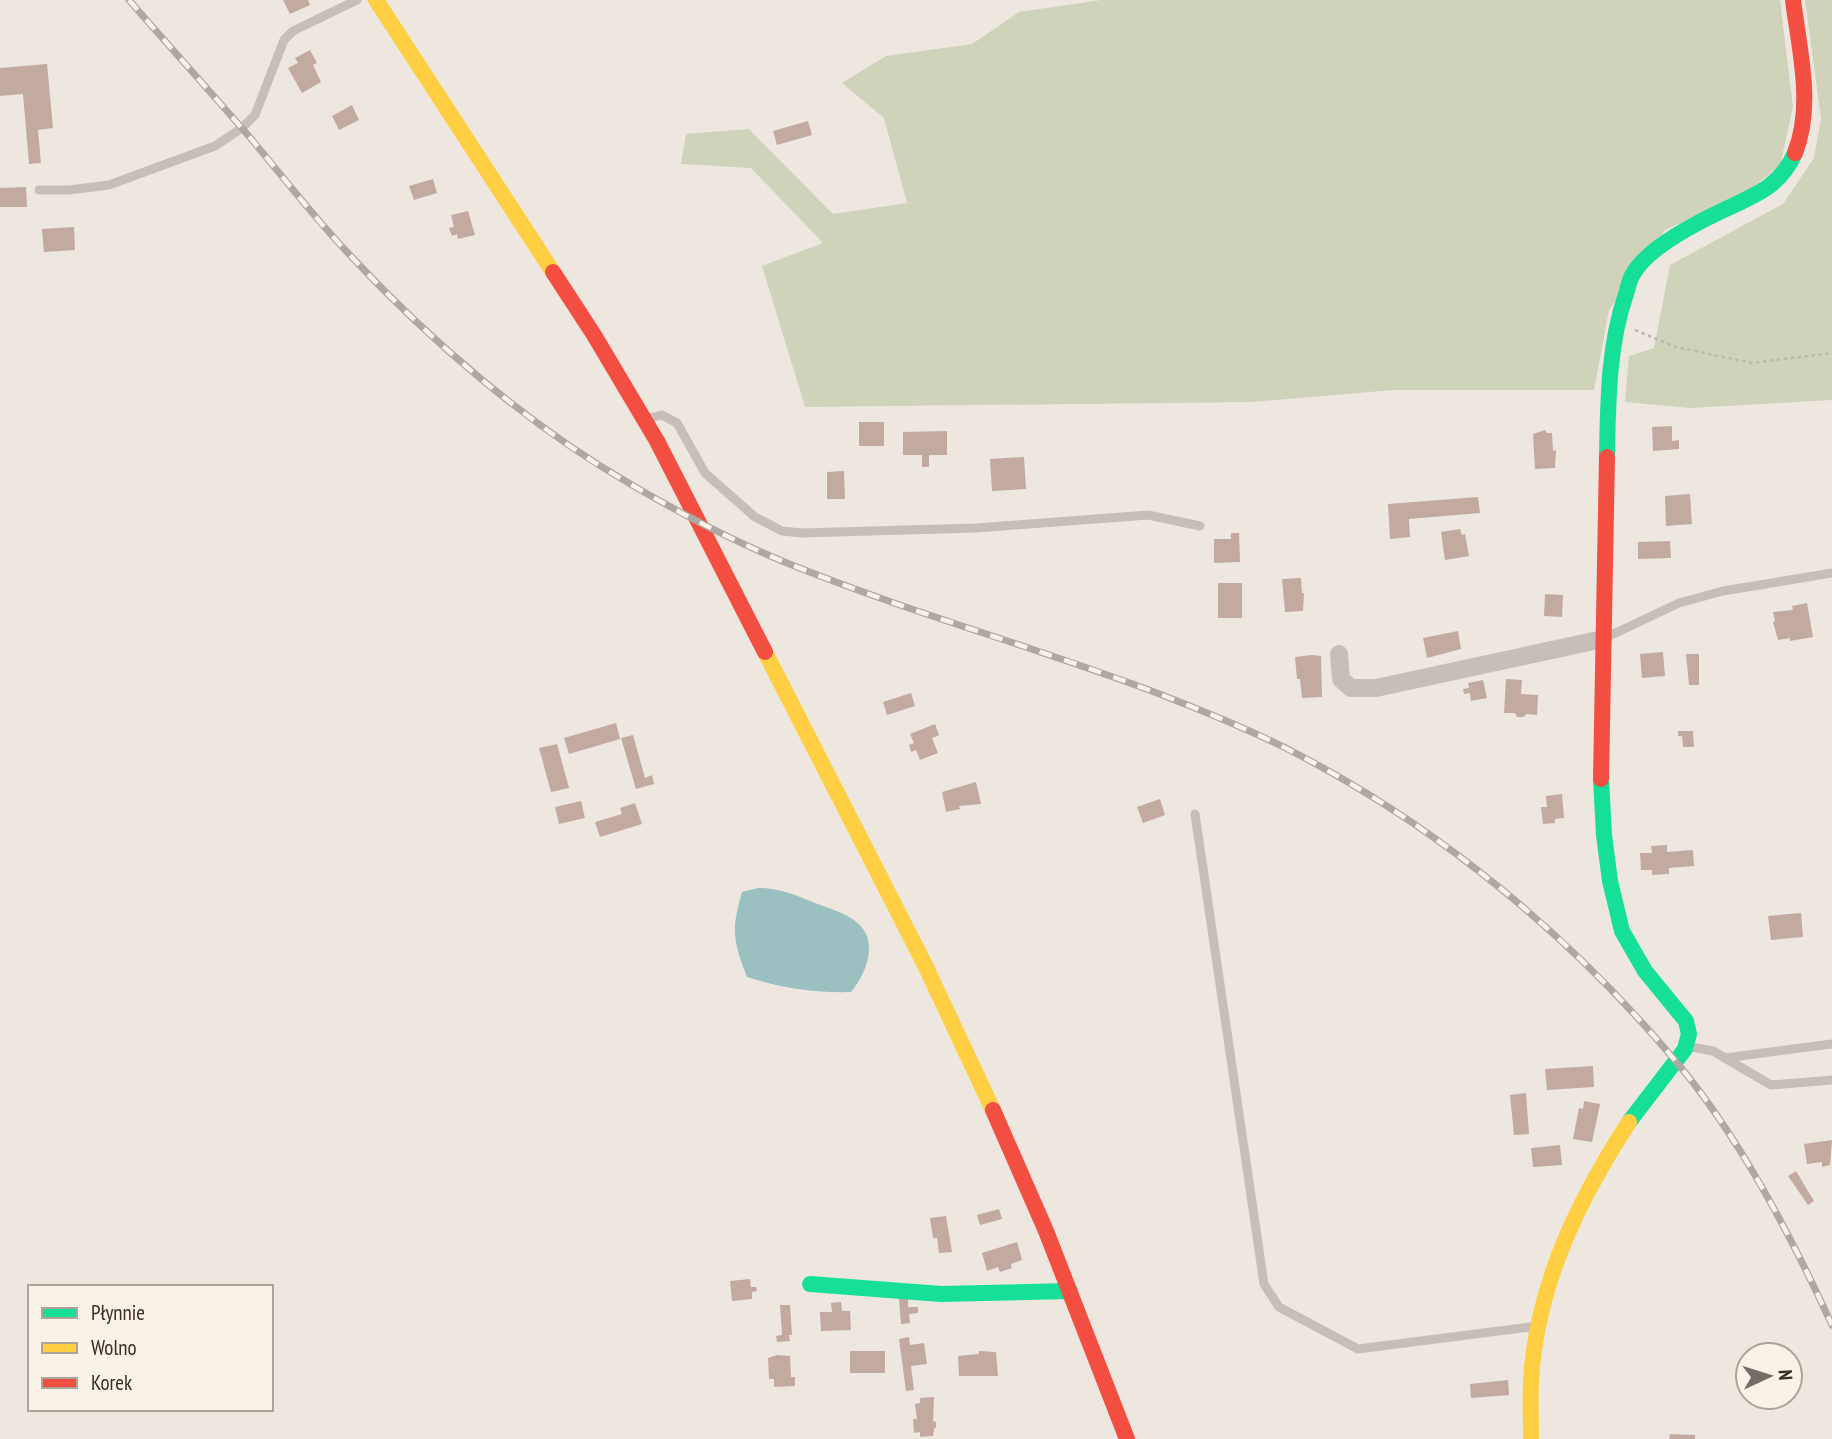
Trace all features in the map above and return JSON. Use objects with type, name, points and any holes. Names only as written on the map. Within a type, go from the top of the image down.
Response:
[{"type":"street","points":[[376,0],[587,324],[644,419],[711,545],[930,975],[1008,1141],[1127,1439]]},
{"type":"street","points":[[1531,1439],[1531,1379],[1542,1310],[1564,1238],[1598,1170],[1638,1108],[1686,1046],[1689,1034],[1686,1020],[1645,971],[1622,931],[1610,881],[1604,835],[1600,755],[1608,396],[1616,322],[1633,274],[1660,245],[1766,190],[1788,169],[1802,135],[1805,94],[1793,0]]},
{"type":"street","points":[[1339,654],[1340,679],[1351,688],[1376,688],[1603,639]]},
{"type":"street","points":[[810,1283],[941,1294],[1070,1291]]},
{"type":"lane","points":[[39,190],[69,190],[109,185],[215,146],[242,128],[255,115],[284,40],[293,31],[356,0]]},
{"type":"lane","points":[[644,419],[662,415],[677,423],[705,473],[755,517],[782,531],[802,533],[976,528],[1148,515],[1200,526]]},
{"type":"lane","points":[[1603,639],[1679,603],[1723,591],[1832,573]]},
{"type":"lane","points":[[1195,814],[1264,1284],[1279,1307],[1359,1349],[1540,1325]]},
{"type":"lane","points":[[1725,1058],[1832,1044]]},
{"type":"lane","points":[[1686,1046],[1713,1051],[1770,1085],[1832,1080]]},
{"type":"path","points":[[1616,322],[1676,347],[1752,363],[1832,353]]},
{"type":"green space","points":[[1101,0],[1780,0],[1793,107],[1780,166],[1745,193],[1665,230],[1609,310],[1594,390],[1393,390],[1252,402],[805,407],[762,266],[823,243],[751,168],[681,164],[686,134],[749,129],[833,214],[907,203],[884,118],[842,83],[886,56],[972,44],[1019,12]]},
{"type":"green space","points":[[1805,0],[1832,0],[1832,400],[1691,408],[1625,402],[1629,356],[1654,348],[1670,265],[1783,204],[1814,158],[1821,119]]},
{"type":"water","points":[[758,888],[787,892],[850,918],[863,928],[869,946],[868,956],[862,975],[851,992],[798,989],[747,977],[736,944],[736,916],[742,892]]},
{"type":"building","points":[[283,0],[308,0],[310,5],[290,14]]},
{"type":"building","points":[[310,50],[317,63],[313,65],[321,82],[302,93],[288,68],[298,63],[295,58]]},
{"type":"building","points":[[47,64],[53,128],[38,130],[41,163],[29,164],[23,94],[0,96],[0,68]]},
{"type":"building","points":[[352,105],[359,120],[339,130],[332,116]]},
{"type":"building","points":[[808,121],[812,135],[777,145],[773,131]]},
{"type":"building","points":[[433,179],[437,193],[414,200],[409,186]]},
{"type":"building","points":[[26,187],[27,207],[0,207],[0,188]]},
{"type":"building","points":[[468,211],[475,235],[458,239],[457,234],[452,236],[449,228],[454,227],[451,215]]},
{"type":"building","points":[[74,227],[75,250],[44,252],[42,229]]},
{"type":"building","points":[[859,422],[884,422],[884,446],[859,446]]},
{"type":"building","points":[[1672,426],[1672,441],[1679,440],[1679,449],[1653,451],[1652,427]]},
{"type":"building","points":[[1545,430],[1552,433],[1553,451],[1556,450],[1555,468],[1535,469],[1533,434]]},
{"type":"building","points":[[947,431],[947,455],[929,455],[929,467],[922,467],[922,455],[903,455],[903,432]]},
{"type":"building","points":[[1024,457],[1026,489],[992,491],[990,459]]},
{"type":"building","points":[[844,471],[845,499],[827,499],[827,472]]},
{"type":"building","points":[[1690,494],[1692,524],[1666,526],[1665,496]]},
{"type":"building","points":[[1478,497],[1480,513],[1409,519],[1410,537],[1390,539],[1388,504]]},
{"type":"building","points":[[1460,529],[1462,535],[1465,534],[1469,556],[1445,560],[1441,532]]},
{"type":"building","points":[[1231,533],[1239,533],[1240,562],[1214,563],[1214,539],[1231,539]]},
{"type":"building","points":[[1670,541],[1671,558],[1638,559],[1638,542]]},
{"type":"building","points":[[1301,578],[1303,611],[1285,612],[1282,579]]},
{"type":"building","points":[[1218,583],[1242,583],[1242,618],[1218,618]]},
{"type":"building","points":[[1545,594],[1563,595],[1562,617],[1544,616]]},
{"type":"building","points":[[1807,603],[1813,637],[1778,640],[1773,612],[1793,610],[1792,606]]},
{"type":"building","points":[[1458,631],[1461,649],[1427,658],[1423,638]]},
{"type":"building","points":[[1663,652],[1665,676],[1642,678],[1640,654]]},
{"type":"building","points":[[1686,654],[1699,654],[1699,685],[1689,685]]},
{"type":"building","points":[[1321,656],[1322,697],[1302,698],[1295,657]]},
{"type":"building","points":[[1506,679],[1522,680],[1521,694],[1538,695],[1537,715],[1517,717],[1515,713],[1504,713]]},
{"type":"building","points":[[1483,680],[1487,698],[1471,701],[1470,693],[1464,694],[1463,689],[1469,688],[1468,683]]},
{"type":"building","points":[[911,693],[915,706],[887,715],[883,702]]},
{"type":"building","points":[[616,723],[620,739],[569,754],[564,738]]},
{"type":"building","points":[[935,724],[939,735],[932,738],[938,753],[920,760],[916,750],[911,752],[909,745],[914,743],[910,734]]},
{"type":"building","points":[[1678,731],[1693,731],[1694,747],[1683,747],[1682,736],[1678,736]]},
{"type":"building","points":[[633,735],[645,778],[652,775],[654,784],[636,789],[621,738]]},
{"type":"building","points":[[557,744],[569,788],[551,792],[539,748]]},
{"type":"building","points":[[976,782],[981,804],[959,806],[960,809],[946,812],[942,792]]},
{"type":"building","points":[[1562,794],[1564,818],[1555,819],[1555,823],[1543,824],[1541,807],[1547,807],[1546,796]]},
{"type":"building","points":[[1160,799],[1165,815],[1143,823],[1137,807]]},
{"type":"building","points":[[581,801],[585,818],[559,824],[555,807]]},
{"type":"building","points":[[635,803],[642,824],[600,837],[595,822],[622,814],[620,808]]},
{"type":"building","points":[[1667,845],[1667,852],[1693,850],[1694,866],[1669,868],[1669,874],[1652,875],[1652,870],[1641,870],[1640,853],[1652,853],[1651,846]]},
{"type":"building","points":[[1801,913],[1803,937],[1771,940],[1768,916]]},
{"type":"building","points":[[1593,1066],[1594,1087],[1547,1090],[1545,1069]]},
{"type":"building","points":[[1526,1093],[1529,1134],[1514,1135],[1510,1095]]},
{"type":"building","points":[[1584,1101],[1600,1104],[1592,1142],[1573,1139],[1579,1108],[1583,1109]]},
{"type":"building","points":[[1832,1140],[1830,1165],[1822,1167],[1822,1162],[1807,1164],[1804,1144]]},
{"type":"building","points":[[1560,1145],[1562,1165],[1533,1167],[1531,1148]]},
{"type":"building","points":[[1796,1171],[1814,1201],[1808,1205],[1788,1176]]},
{"type":"building","points":[[999,1209],[1002,1219],[980,1225],[977,1215]]},
{"type":"building","points":[[946,1216],[952,1252],[939,1253],[930,1218]]},
{"type":"building","points":[[1017,1242],[1022,1260],[1011,1264],[1012,1268],[1000,1272],[998,1267],[987,1271],[982,1253]]},
{"type":"building","points":[[750,1279],[751,1287],[756,1287],[757,1291],[752,1292],[752,1299],[732,1301],[730,1281]]},
{"type":"building","points":[[908,1298],[908,1307],[918,1307],[918,1313],[909,1314],[910,1323],[901,1324],[899,1299]]},
{"type":"building","points":[[841,1302],[842,1311],[850,1311],[851,1330],[821,1331],[820,1312],[832,1312],[831,1303]]},
{"type":"building","points":[[780,1305],[790,1305],[790,1341],[777,1342],[776,1336],[782,1335]]},
{"type":"building","points":[[909,1337],[910,1345],[924,1343],[927,1364],[911,1366],[914,1390],[906,1391],[899,1339]]},
{"type":"building","points":[[850,1351],[885,1351],[885,1373],[850,1373]]},
{"type":"building","points":[[979,1351],[996,1352],[998,1376],[959,1376],[958,1356],[979,1354]]},
{"type":"building","points":[[777,1355],[790,1356],[791,1377],[795,1377],[795,1386],[774,1387],[774,1379],[769,1379],[768,1358]]},
{"type":"building","points":[[1508,1380],[1509,1395],[1471,1398],[1470,1384]]},
{"type":"building","points":[[934,1397],[933,1421],[936,1422],[936,1427],[933,1436],[920,1437],[920,1432],[914,1433],[913,1419],[917,1419],[915,1404],[920,1403],[920,1398]]},
{"type":"building","points":[[1670,1434],[1695,1435],[1695,1439],[1669,1439]]},
{"type":"railway","points":[[129,0],[322,224],[379,286],[482,380],[518,409],[594,462],[691,518],[792,565],[1149,690],[1246,730],[1355,786],[1405,818],[1502,889],[1591,970],[1633,1013],[1697,1088],[1761,1186],[1832,1325]]},
{"type":"traffic: fast","points":[[1607,457],[1612,354],[1620,314],[1633,274],[1640,264],[1662,245],[1703,220],[1768,187],[1783,173],[1795,153]]},
{"type":"traffic: fast","points":[[1601,779],[1610,881],[1622,931],[1645,971],[1686,1021],[1689,1034],[1685,1049],[1629,1122]]},
{"type":"traffic: fast","points":[[810,1284],[941,1294],[1070,1291]]},
{"type":"traffic: slow","points":[[376,0],[553,272]]},
{"type":"traffic: slow","points":[[765,652],[924,963],[993,1110]]},
{"type":"traffic: slow","points":[[1531,1439],[1531,1380],[1535,1345],[1551,1277],[1577,1213],[1629,1122]]},
{"type":"traffic: jam","points":[[1793,0],[1804,96],[1804,116],[1795,153]]},
{"type":"traffic: jam","points":[[553,272],[657,441],[765,652]]},
{"type":"traffic: jam","points":[[1601,779],[1607,457]]},
{"type":"traffic: jam","points":[[993,1110],[1046,1231],[1127,1439]]}]
